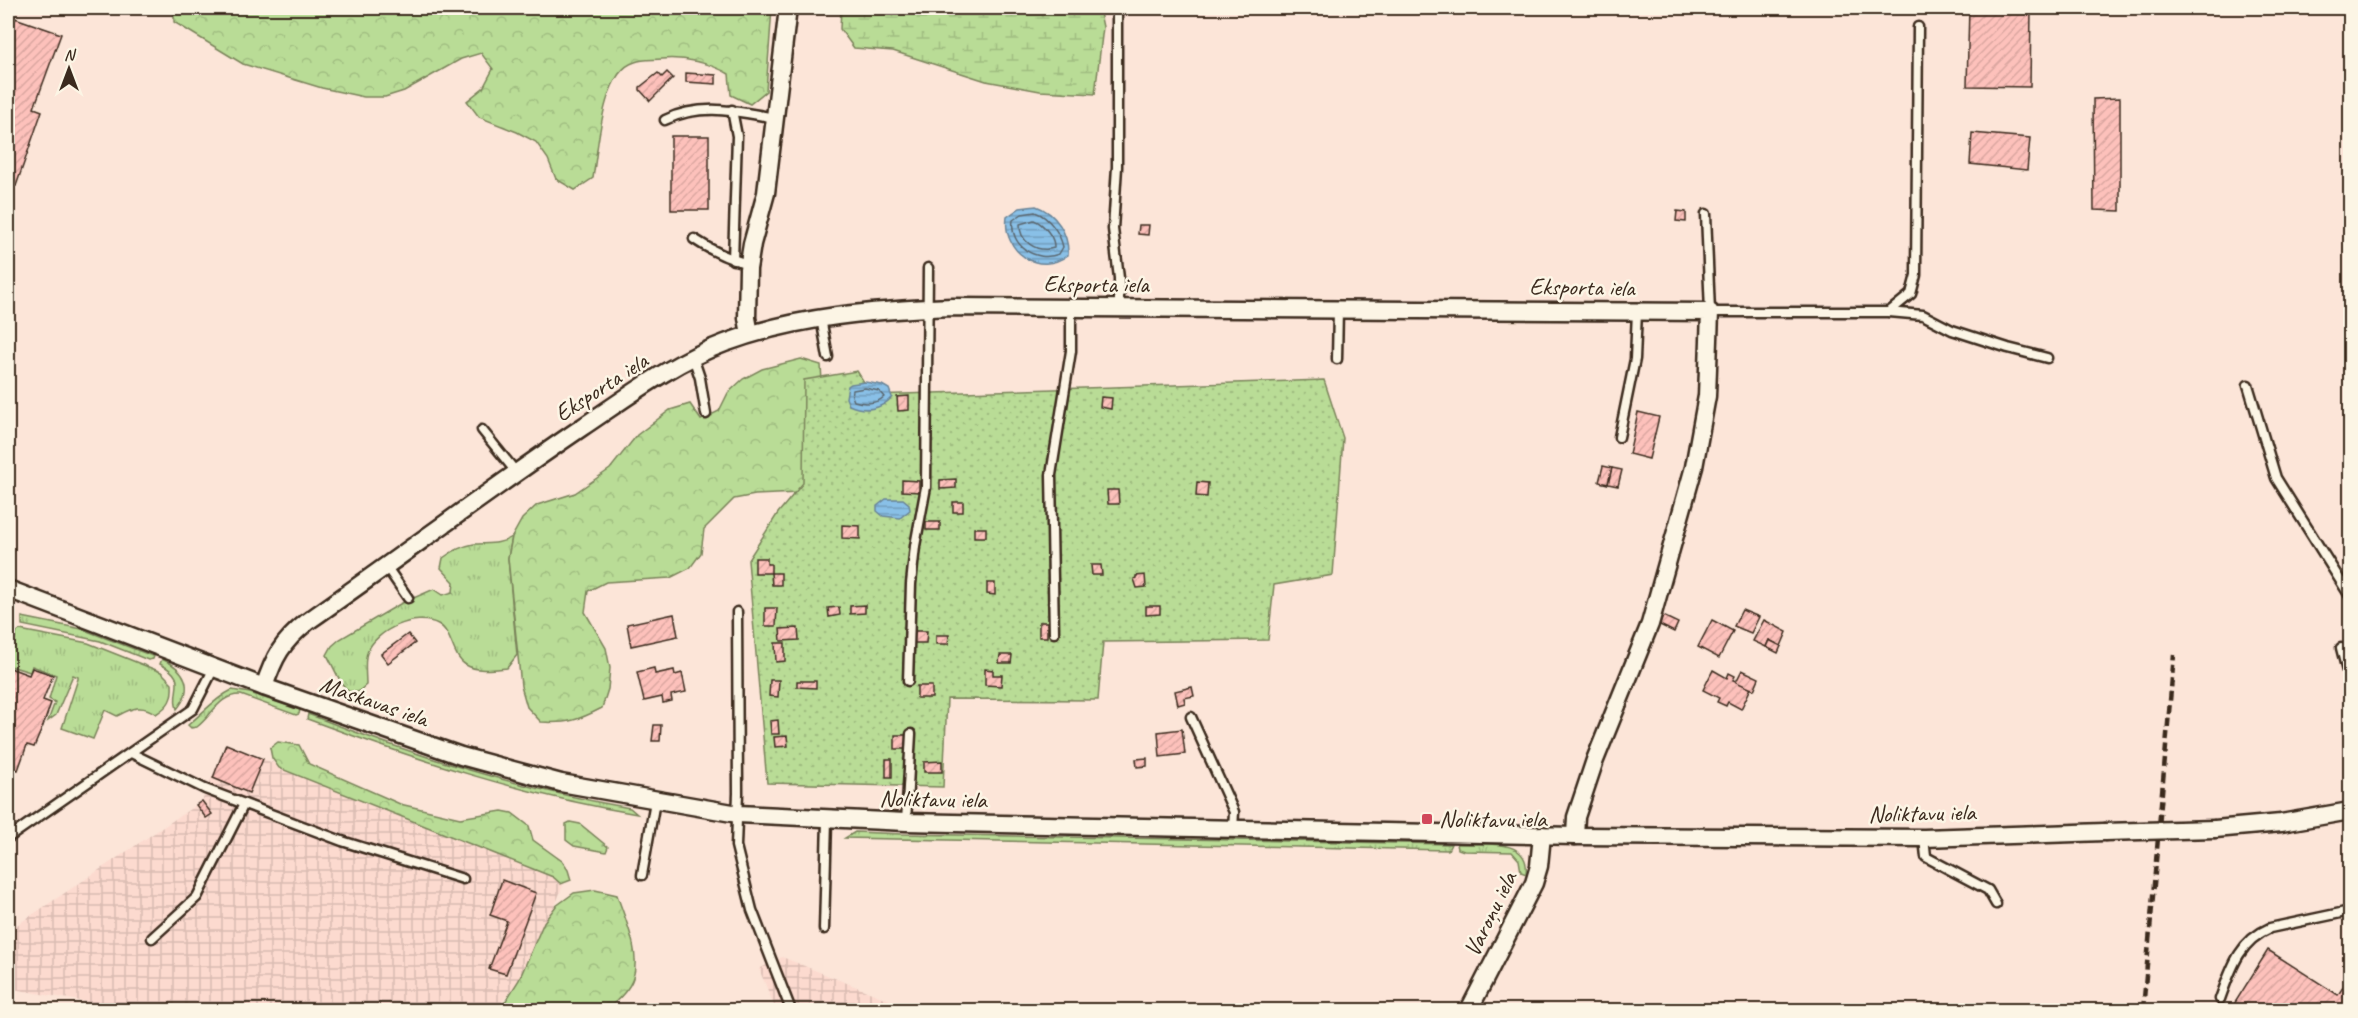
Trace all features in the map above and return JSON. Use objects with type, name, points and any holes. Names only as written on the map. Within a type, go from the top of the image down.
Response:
[{"type":"street","points":[[750,334],[741,262],[752,244],[766,193],[788,8]]},
{"type":"street","name":"Eksporta iela","points":[[264,687],[276,654],[288,637],[516,472],[647,384],[693,357],[750,334],[820,318],[889,309],[928,308],[1710,312]]},
{"type":"street","points":[[1575,836],[1576,817],[1595,760],[1650,624],[1694,467],[1707,396],[1710,312]]},
{"type":"street","name":"Maskavas iela","points":[[8,589],[264,687],[461,756],[561,783],[738,814]]},
{"type":"street","name":"Noliktavu iela","points":[[738,814],[827,820],[1575,836],[1924,838],[2215,829],[2281,823],[2350,811]]},
{"type":"street","name":"Varoņu iela","points":[[1469,1011],[1534,883],[1539,866],[1542,835]]},
{"type":"lane","points":[[1117,8],[1116,167],[1113,229],[1119,278],[1119,308]]},
{"type":"lane","points":[[1889,312],[1911,294],[1916,275],[1918,27]]},
{"type":"lane","points":[[664,120],[680,112],[703,109],[732,110],[775,118]]},
{"type":"lane","points":[[694,239],[713,252],[741,262],[737,136],[732,110]]},
{"type":"lane","points":[[1706,214],[1710,312]]},
{"type":"lane","points":[[908,681],[911,584],[915,546],[926,487],[928,268]]},
{"type":"lane","points":[[1054,633],[1051,475],[1071,351],[1071,308]]},
{"type":"lane","points":[[1337,359],[1338,309]]},
{"type":"lane","points":[[1619,437],[1635,359],[1637,311]]},
{"type":"lane","name":"Eksporta iela","points":[[1710,312],[1889,312],[1923,315],[1952,330],[2047,358]]},
{"type":"lane","points":[[820,318],[828,357]]},
{"type":"lane","points":[[693,357],[700,378],[706,414]]},
{"type":"lane","points":[[2248,385],[2276,478],[2350,596]]},
{"type":"lane","points":[[482,430],[516,472]]},
{"type":"lane","points":[[386,566],[408,598]]},
{"type":"lane","points":[[737,612],[738,814],[736,846],[752,910],[792,1011]]},
{"type":"lane","points":[[2341,648],[2350,683]]},
{"type":"lane","points":[[8,838],[193,709],[214,668]]},
{"type":"lane","points":[[1191,717],[1234,812],[1233,829]]},
{"type":"lane","points":[[906,822],[911,734]]},
{"type":"lane","points":[[131,753],[205,789],[244,804],[342,841],[463,879]]},
{"type":"lane","points":[[642,875],[655,801]]},
{"type":"lane","points":[[152,938],[197,897],[244,804]]},
{"type":"lane","points":[[824,929],[827,820]]},
{"type":"lane","points":[[1924,838],[1926,857],[1988,890],[1995,904]]},
{"type":"lane","points":[[2220,999],[2234,963],[2244,946],[2258,933],[2270,928],[2350,910]]},
{"type":"shaded area","points":[[226,744],[565,880],[531,968],[495,1010],[130,1010],[8,988],[8,931],[202,801]]},
{"type":"shaded area","points":[[782,957],[914,1010],[776,1010],[759,969]]},
{"type":"green space","points":[[174,8],[772,8],[766,91],[750,104],[731,95],[729,74],[714,67],[680,59],[635,62],[624,68],[615,80],[609,95],[600,131],[593,178],[575,190],[556,179],[548,159],[536,142],[479,117],[467,101],[483,88],[493,69],[481,53],[461,59],[404,91],[385,97],[364,97],[322,88],[243,64],[174,22]]},
{"type":"green space","points":[[841,8],[1099,8],[1103,27],[1095,94],[1040,91],[986,81],[893,51],[854,48],[840,29]]},
{"type":"green space","points":[[801,359],[821,365],[826,448],[798,493],[755,495],[734,499],[704,529],[701,553],[690,568],[670,578],[606,582],[588,591],[585,612],[606,648],[610,668],[608,689],[602,708],[573,720],[541,722],[527,707],[521,686],[508,558],[512,537],[522,519],[537,505],[575,493],[610,469],[637,435],[670,410],[690,404],[701,420],[719,411],[728,393],[743,379],[762,369]]},
{"type":"green space","points":[[857,371],[872,395],[1324,380],[1343,438],[1333,575],[1274,585],[1268,640],[1103,642],[1098,700],[947,699],[943,787],[767,783],[748,560],[778,513],[803,483],[804,380]]},
{"type":"green space","points":[[512,537],[508,558],[517,655],[507,668],[481,669],[466,665],[457,656],[443,628],[429,621],[419,620],[397,625],[378,637],[366,656],[366,685],[358,692],[348,691],[327,655],[332,646],[400,604],[434,589],[443,595],[453,592],[454,582],[441,568],[443,558],[450,553],[462,547],[498,542]]},
{"type":"green space","points":[[22,617],[82,629],[154,656],[153,659],[148,660],[100,641],[22,625]]},
{"type":"green space","points":[[20,630],[88,643],[161,672],[172,683],[169,702],[156,714],[141,708],[132,709],[117,716],[105,710],[93,739],[62,728],[78,677],[73,675],[56,715],[48,721],[55,702],[49,699],[56,675],[32,666],[30,672],[10,666],[8,670],[8,658],[17,632]]},
{"type":"green space","points":[[162,659],[177,668],[185,679],[185,693],[177,709],[175,702],[177,680],[169,669],[160,664]]},
{"type":"green space","points":[[232,690],[250,693],[300,710],[299,714],[296,715],[241,695],[221,702],[197,727],[191,728],[188,725],[215,701]]},
{"type":"green space","points":[[308,714],[426,757],[547,791],[630,808],[637,814],[553,797],[471,775],[307,719]]},
{"type":"green space","points":[[278,742],[299,745],[309,764],[400,804],[460,818],[502,811],[512,813],[529,826],[533,840],[562,861],[571,880],[561,884],[553,877],[279,768],[272,758],[270,748]]},
{"type":"green space","points":[[570,822],[580,824],[608,847],[606,852],[574,846],[566,840],[566,824]]},
{"type":"green space","points":[[855,832],[1451,844],[1448,850],[845,838]]},
{"type":"green space","points":[[1457,844],[1491,844],[1513,848],[1521,853],[1525,862],[1526,874],[1521,872],[1519,860],[1512,852],[1464,851],[1458,849]]},
{"type":"green space","points":[[595,890],[617,895],[631,936],[635,968],[631,983],[625,992],[606,1010],[500,1010],[519,980],[544,922],[556,906],[574,893]]},
{"type":"water","points":[[1036,206],[1050,214],[1064,232],[1068,255],[1057,261],[1035,262],[1016,250],[1010,241],[1007,217],[1020,208]]},
{"type":"water","points":[[865,382],[882,385],[889,389],[892,397],[883,405],[872,409],[861,409],[849,405],[846,398],[848,386]]},
{"type":"water","points":[[886,499],[903,499],[909,504],[910,510],[900,518],[883,516],[877,511],[877,506]]},
{"type":"building","points":[[1969,8],[2031,8],[2030,87],[1967,86]]},
{"type":"building","points":[[15,18],[61,34],[34,108],[42,111],[16,186],[8,183],[8,40]]},
{"type":"building","points":[[667,72],[673,78],[650,101],[640,87],[658,73],[662,77]]},
{"type":"building","points":[[686,73],[716,75],[716,84],[686,82]]},
{"type":"building","points":[[2120,98],[2120,211],[2094,210],[2093,99]]},
{"type":"building","points":[[1972,133],[2030,138],[2027,170],[1970,164]]},
{"type":"building","points":[[671,136],[709,136],[709,210],[671,210]]},
{"type":"building","points":[[1677,211],[1686,212],[1686,222],[1676,221]]},
{"type":"building","points":[[1139,225],[1149,225],[1148,235],[1138,234]]},
{"type":"building","points":[[909,396],[909,410],[898,411],[897,397]]},
{"type":"building","points":[[1101,397],[1112,398],[1111,409],[1100,407]]},
{"type":"building","points":[[1638,412],[1659,417],[1649,459],[1629,454]]},
{"type":"building","points":[[1603,466],[1612,468],[1608,484],[1599,482]]},
{"type":"building","points":[[1612,468],[1622,470],[1618,486],[1608,484]]},
{"type":"building","points":[[956,479],[956,488],[940,489],[940,480]]},
{"type":"building","points":[[902,480],[919,481],[919,492],[902,491]]},
{"type":"building","points":[[1197,482],[1208,483],[1207,497],[1196,496]]},
{"type":"building","points":[[1107,490],[1118,490],[1119,504],[1108,504]]},
{"type":"building","points":[[953,502],[963,502],[963,512],[953,512]]},
{"type":"building","points":[[926,522],[940,522],[940,530],[926,530]]},
{"type":"building","points":[[842,525],[860,526],[860,539],[842,538]]},
{"type":"building","points":[[974,528],[986,528],[986,537],[974,537]]},
{"type":"building","points":[[755,558],[767,558],[767,564],[771,564],[771,573],[755,573]]},
{"type":"building","points":[[1091,565],[1101,565],[1102,575],[1092,575]]},
{"type":"building","points":[[771,573],[781,573],[781,585],[772,585]]},
{"type":"building","points":[[1145,575],[1146,587],[1137,588],[1134,579],[1136,576]]},
{"type":"building","points":[[987,583],[995,583],[995,595],[987,594]]},
{"type":"building","points":[[865,605],[865,613],[850,614],[850,606]]},
{"type":"building","points":[[1146,606],[1160,606],[1160,614],[1146,615]]},
{"type":"building","points":[[839,607],[840,615],[829,617],[828,608]]},
{"type":"building","points":[[765,608],[777,608],[776,626],[765,626]]},
{"type":"building","points":[[1742,610],[1759,617],[1751,633],[1734,626]]},
{"type":"building","points":[[674,614],[678,636],[631,646],[627,624]]},
{"type":"building","points":[[1663,616],[1678,623],[1674,632],[1660,625]]},
{"type":"building","points":[[1712,620],[1733,631],[1719,658],[1698,647]]},
{"type":"building","points":[[1764,620],[1787,632],[1781,646],[1769,640],[1766,647],[1753,641]]},
{"type":"building","points":[[1039,622],[1047,622],[1047,637],[1039,637]]},
{"type":"building","points":[[798,628],[799,640],[781,641],[780,629]]},
{"type":"building","points":[[915,631],[927,631],[926,643],[914,643]]},
{"type":"building","points":[[408,634],[415,643],[388,663],[381,654]]},
{"type":"building","points":[[936,635],[949,635],[948,644],[936,644]]},
{"type":"building","points":[[1769,640],[1781,646],[1778,653],[1766,647]]},
{"type":"building","points":[[775,643],[785,643],[785,661],[776,662]]},
{"type":"building","points":[[1000,655],[1012,655],[1011,663],[999,663]]},
{"type":"building","points":[[10,668],[29,675],[32,668],[53,675],[43,700],[51,703],[43,726],[34,747],[27,745],[18,770],[8,767],[8,674]]},
{"type":"building","points":[[654,668],[655,674],[674,670],[675,675],[682,673],[686,692],[671,695],[672,701],[663,703],[662,697],[644,701],[637,672]]},
{"type":"building","points":[[985,669],[993,670],[993,675],[1002,675],[1001,686],[985,685]]},
{"type":"building","points":[[1713,670],[1727,678],[1729,673],[1735,676],[1733,680],[1751,688],[1741,709],[1728,702],[1726,706],[1717,702],[1719,698],[1703,690]]},
{"type":"building","points":[[1742,670],[1759,678],[1754,690],[1736,682]]},
{"type":"building","points":[[770,680],[779,680],[778,697],[769,696]]},
{"type":"building","points":[[797,681],[816,681],[816,688],[797,687]]},
{"type":"building","points":[[917,686],[932,686],[932,698],[917,698]]},
{"type":"building","points":[[1192,687],[1194,696],[1184,698],[1185,703],[1178,705],[1175,691]]},
{"type":"building","points":[[778,720],[779,734],[771,734],[770,721]]},
{"type":"building","points":[[654,725],[661,725],[660,741],[652,741]]},
{"type":"building","points":[[1182,729],[1185,754],[1160,757],[1158,732]]},
{"type":"building","points":[[895,735],[908,735],[908,749],[895,749]]},
{"type":"building","points":[[787,736],[788,746],[775,747],[774,737]]},
{"type":"building","points":[[226,744],[263,759],[249,793],[213,778]]},
{"type":"building","points":[[1147,758],[1147,766],[1137,767],[1136,759]]},
{"type":"building","points":[[886,759],[892,759],[892,777],[886,777]]},
{"type":"building","points":[[942,761],[942,772],[924,772],[924,762]]},
{"type":"building","points":[[202,801],[212,814],[206,818],[196,805]]},
{"type":"building","points":[[502,880],[536,893],[506,974],[489,969],[507,921],[490,915]]},
{"type":"building","points":[[2268,950],[2338,995],[2347,981],[2350,983],[2350,1010],[2231,1009]]},
{"type":"railway","points":[[2143,1010],[2174,655]]},
{"type":"place","name":"Noliktavu iela","points":[[1427,819]]}]
